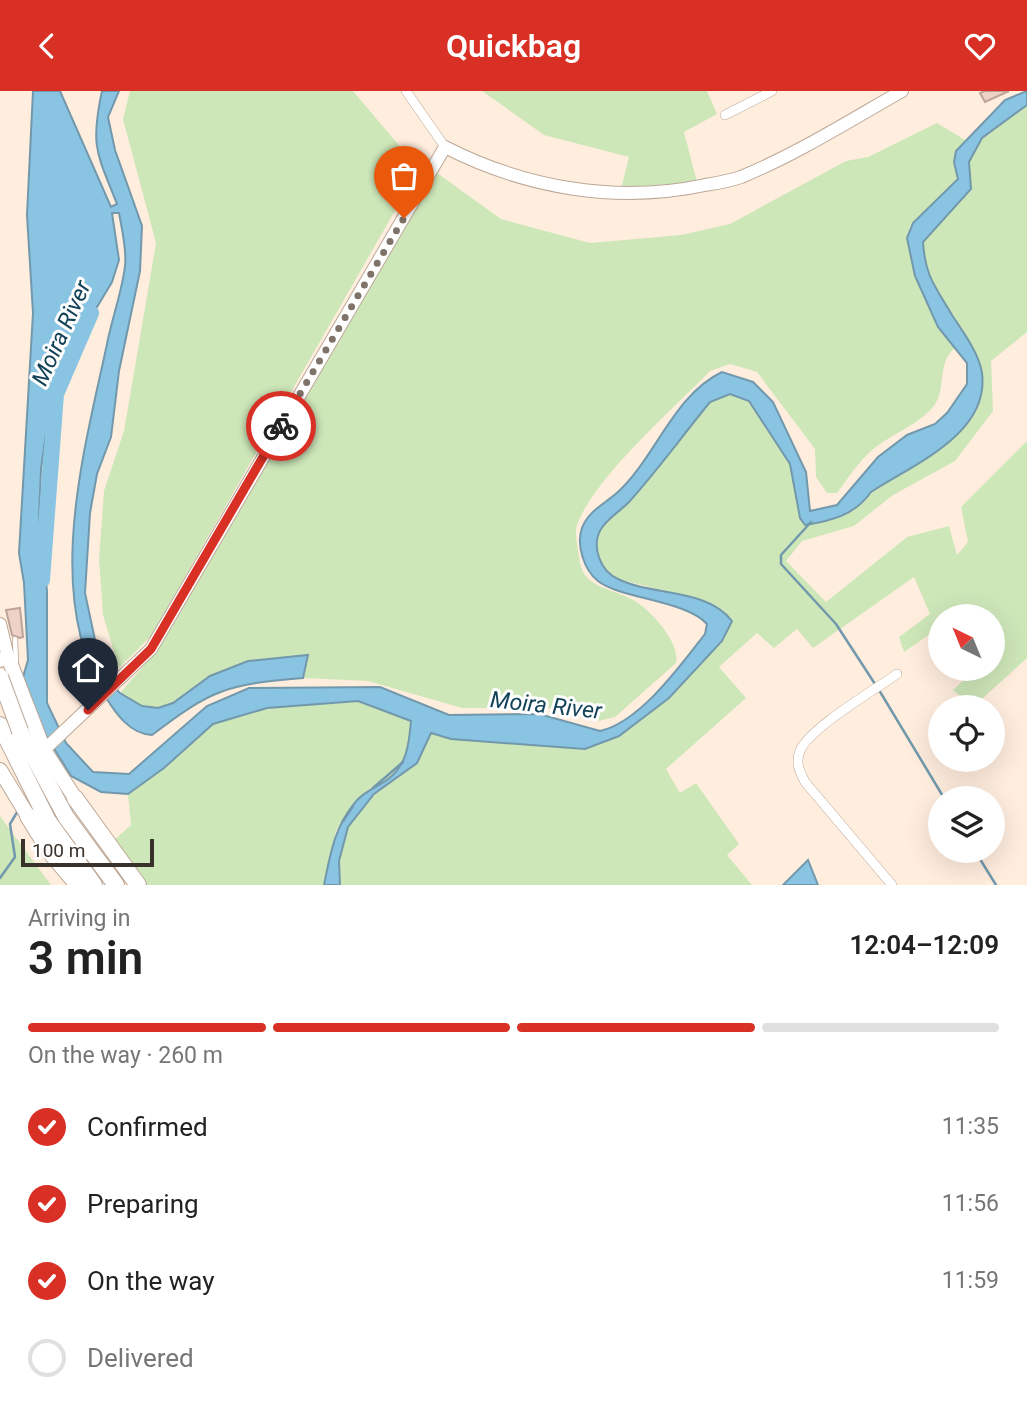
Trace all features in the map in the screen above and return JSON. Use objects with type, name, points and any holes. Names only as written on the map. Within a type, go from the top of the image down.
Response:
[{"type":"highway","points":[[5,666],[20,731],[66,817],[116,885]]},
{"type":"highway","points":[[2,730],[48,821],[94,885]]},
{"type":"highway","points":[[75,798],[138,885]]},
{"type":"highway","points":[[28,817],[51,853],[78,885]]},
{"type":"main road","points":[[5,666],[75,798]]},
{"type":"main road","points":[[0,708],[23,699]]},
{"type":"main road","points":[[1,775],[28,817]]},
{"type":"street","points":[[406,91],[445,147],[494,169],[568,190],[620,194],[672,192],[738,178],[788,155],[902,91]]},
{"type":"street","points":[[725,115],[772,91]]},
{"type":"street","points":[[48,748],[151,649],[445,147]]},
{"type":"street","points":[[0,624],[5,666]]},
{"type":"street","points":[[892,885],[805,782],[797,765],[800,749],[820,727],[897,674]]},
{"type":"lane","points":[[5,666],[16,661],[15,639]]},
{"type":"green space","points":[[130,91],[353,91],[419,169],[151,636],[119,668],[103,615],[99,559],[104,491],[124,431],[156,243],[123,119]]},
{"type":"green space","points":[[482,91],[707,91],[717,114],[684,132],[697,182],[621,189],[629,157],[544,135]]},
{"type":"green space","points":[[1027,105],[1027,332],[991,361],[993,411],[955,461],[893,495],[854,526],[802,541],[786,561],[826,602],[907,537],[949,526],[957,555],[968,542],[961,507],[1027,441],[1027,658],[1005,678],[1005,604],[928,604],[928,609],[914,577],[813,648],[797,629],[774,648],[757,633],[719,667],[746,698],[666,769],[680,793],[696,783],[739,844],[727,855],[752,885],[340,885],[339,861],[348,827],[374,794],[400,777],[431,733],[451,739],[585,749],[619,736],[668,698],[722,641],[724,611],[682,595],[617,579],[601,565],[596,546],[601,529],[628,502],[710,402],[730,394],[749,401],[790,464],[800,518],[864,502],[871,492],[926,459],[961,430],[974,414],[981,395],[982,373],[974,350],[932,280],[923,241],[971,189],[969,162],[982,138]]},
{"type":"green space","points":[[937,123],[965,140],[956,158],[958,179],[909,228],[938,327],[955,348],[949,354],[943,369],[937,400],[918,421],[868,454],[837,493],[827,493],[816,477],[815,449],[757,372],[730,364],[710,371],[656,424],[600,486],[577,525],[579,557],[585,575],[598,586],[633,600],[648,611],[663,627],[676,655],[676,663],[615,717],[598,721],[549,708],[462,708],[368,681],[303,678],[307,655],[210,676],[173,703],[158,708],[142,707],[120,693],[160,647],[437,173],[501,219],[590,243],[681,235],[730,224],[846,161],[868,157]]},
{"type":"green space","points":[[928,615],[928,635],[904,652],[899,637]]},
{"type":"green space","points":[[963,681],[1002,681],[986,695],[959,695],[953,690]]},
{"type":"green space","points":[[358,701],[412,721],[409,750],[389,778],[353,804],[336,831],[324,885],[147,885],[112,842],[131,825],[128,794],[164,768],[213,724],[267,708]]},
{"type":"green space","points":[[0,816],[51,885],[0,885]]},
{"type":"water","points":[[33,91],[60,91],[111,207],[117,204],[100,161],[96,125],[102,91],[119,91],[108,117],[115,150],[142,226],[140,271],[119,371],[111,437],[97,474],[90,513],[85,593],[98,654],[107,680],[120,693],[142,706],[158,708],[173,703],[210,676],[248,661],[308,655],[303,678],[256,683],[222,691],[190,708],[152,735],[130,727],[119,716],[105,696],[86,656],[76,614],[72,569],[74,523],[88,430],[125,266],[125,246],[119,213],[112,213],[119,260],[112,282],[70,352],[51,397],[41,469],[39,518],[47,591],[47,703],[66,743],[93,772],[129,774],[207,706],[249,688],[380,687],[449,715],[539,714],[600,731],[615,726],[630,716],[672,676],[705,634],[707,624],[684,610],[622,592],[598,581],[585,564],[581,549],[580,535],[585,522],[632,477],[691,395],[722,372],[753,382],[773,402],[806,472],[810,511],[837,505],[878,457],[907,435],[935,424],[947,413],[967,384],[967,363],[938,327],[915,276],[907,238],[913,223],[958,179],[954,162],[956,151],[1005,100],[1027,91],[1027,105],[982,138],[969,162],[971,189],[923,242],[926,264],[932,280],[978,358],[982,373],[981,395],[974,414],[945,445],[871,492],[850,511],[833,519],[805,525],[800,518],[790,464],[749,401],[730,394],[710,402],[639,491],[604,525],[598,536],[597,550],[606,570],[618,579],[694,598],[721,610],[732,621],[722,641],[669,698],[619,736],[585,749],[451,739],[431,733],[417,763],[374,794],[348,827],[339,861],[340,885],[324,885],[341,824],[365,793],[388,779],[399,767],[408,746],[411,721],[358,701],[267,708],[213,724],[164,768],[128,794],[101,792],[71,776],[45,734],[23,677],[28,660],[24,583],[19,553],[33,313],[27,215]]},
{"type":"water","points":[[808,860],[818,885],[783,885]]},
{"type":"building","points":[[1009,91],[985,102],[980,93]]},
{"type":"building","points":[[20,608],[23,637],[20,638],[12,635],[6,610]]},
{"type":"waterway","name":"Moira River","points":[[42,580],[56,394],[91,313]]},
{"type":"waterway","points":[[811,522],[781,555],[781,564],[836,624],[875,684]]},
{"type":"waterway","points":[[879,690],[937,786]]},
{"type":"waterway","points":[[373,788],[403,762]]},
{"type":"waterway","points":[[343,821],[353,806]]},
{"type":"waterway","points":[[0,878],[15,857],[10,824],[19,809]]},
{"type":"waterway","points":[[982,863],[996,885]]},
{"type":"way so far","points":[[281,426],[404,218]]},
{"type":"route","points":[[88,710],[151,649],[281,426]]}]
